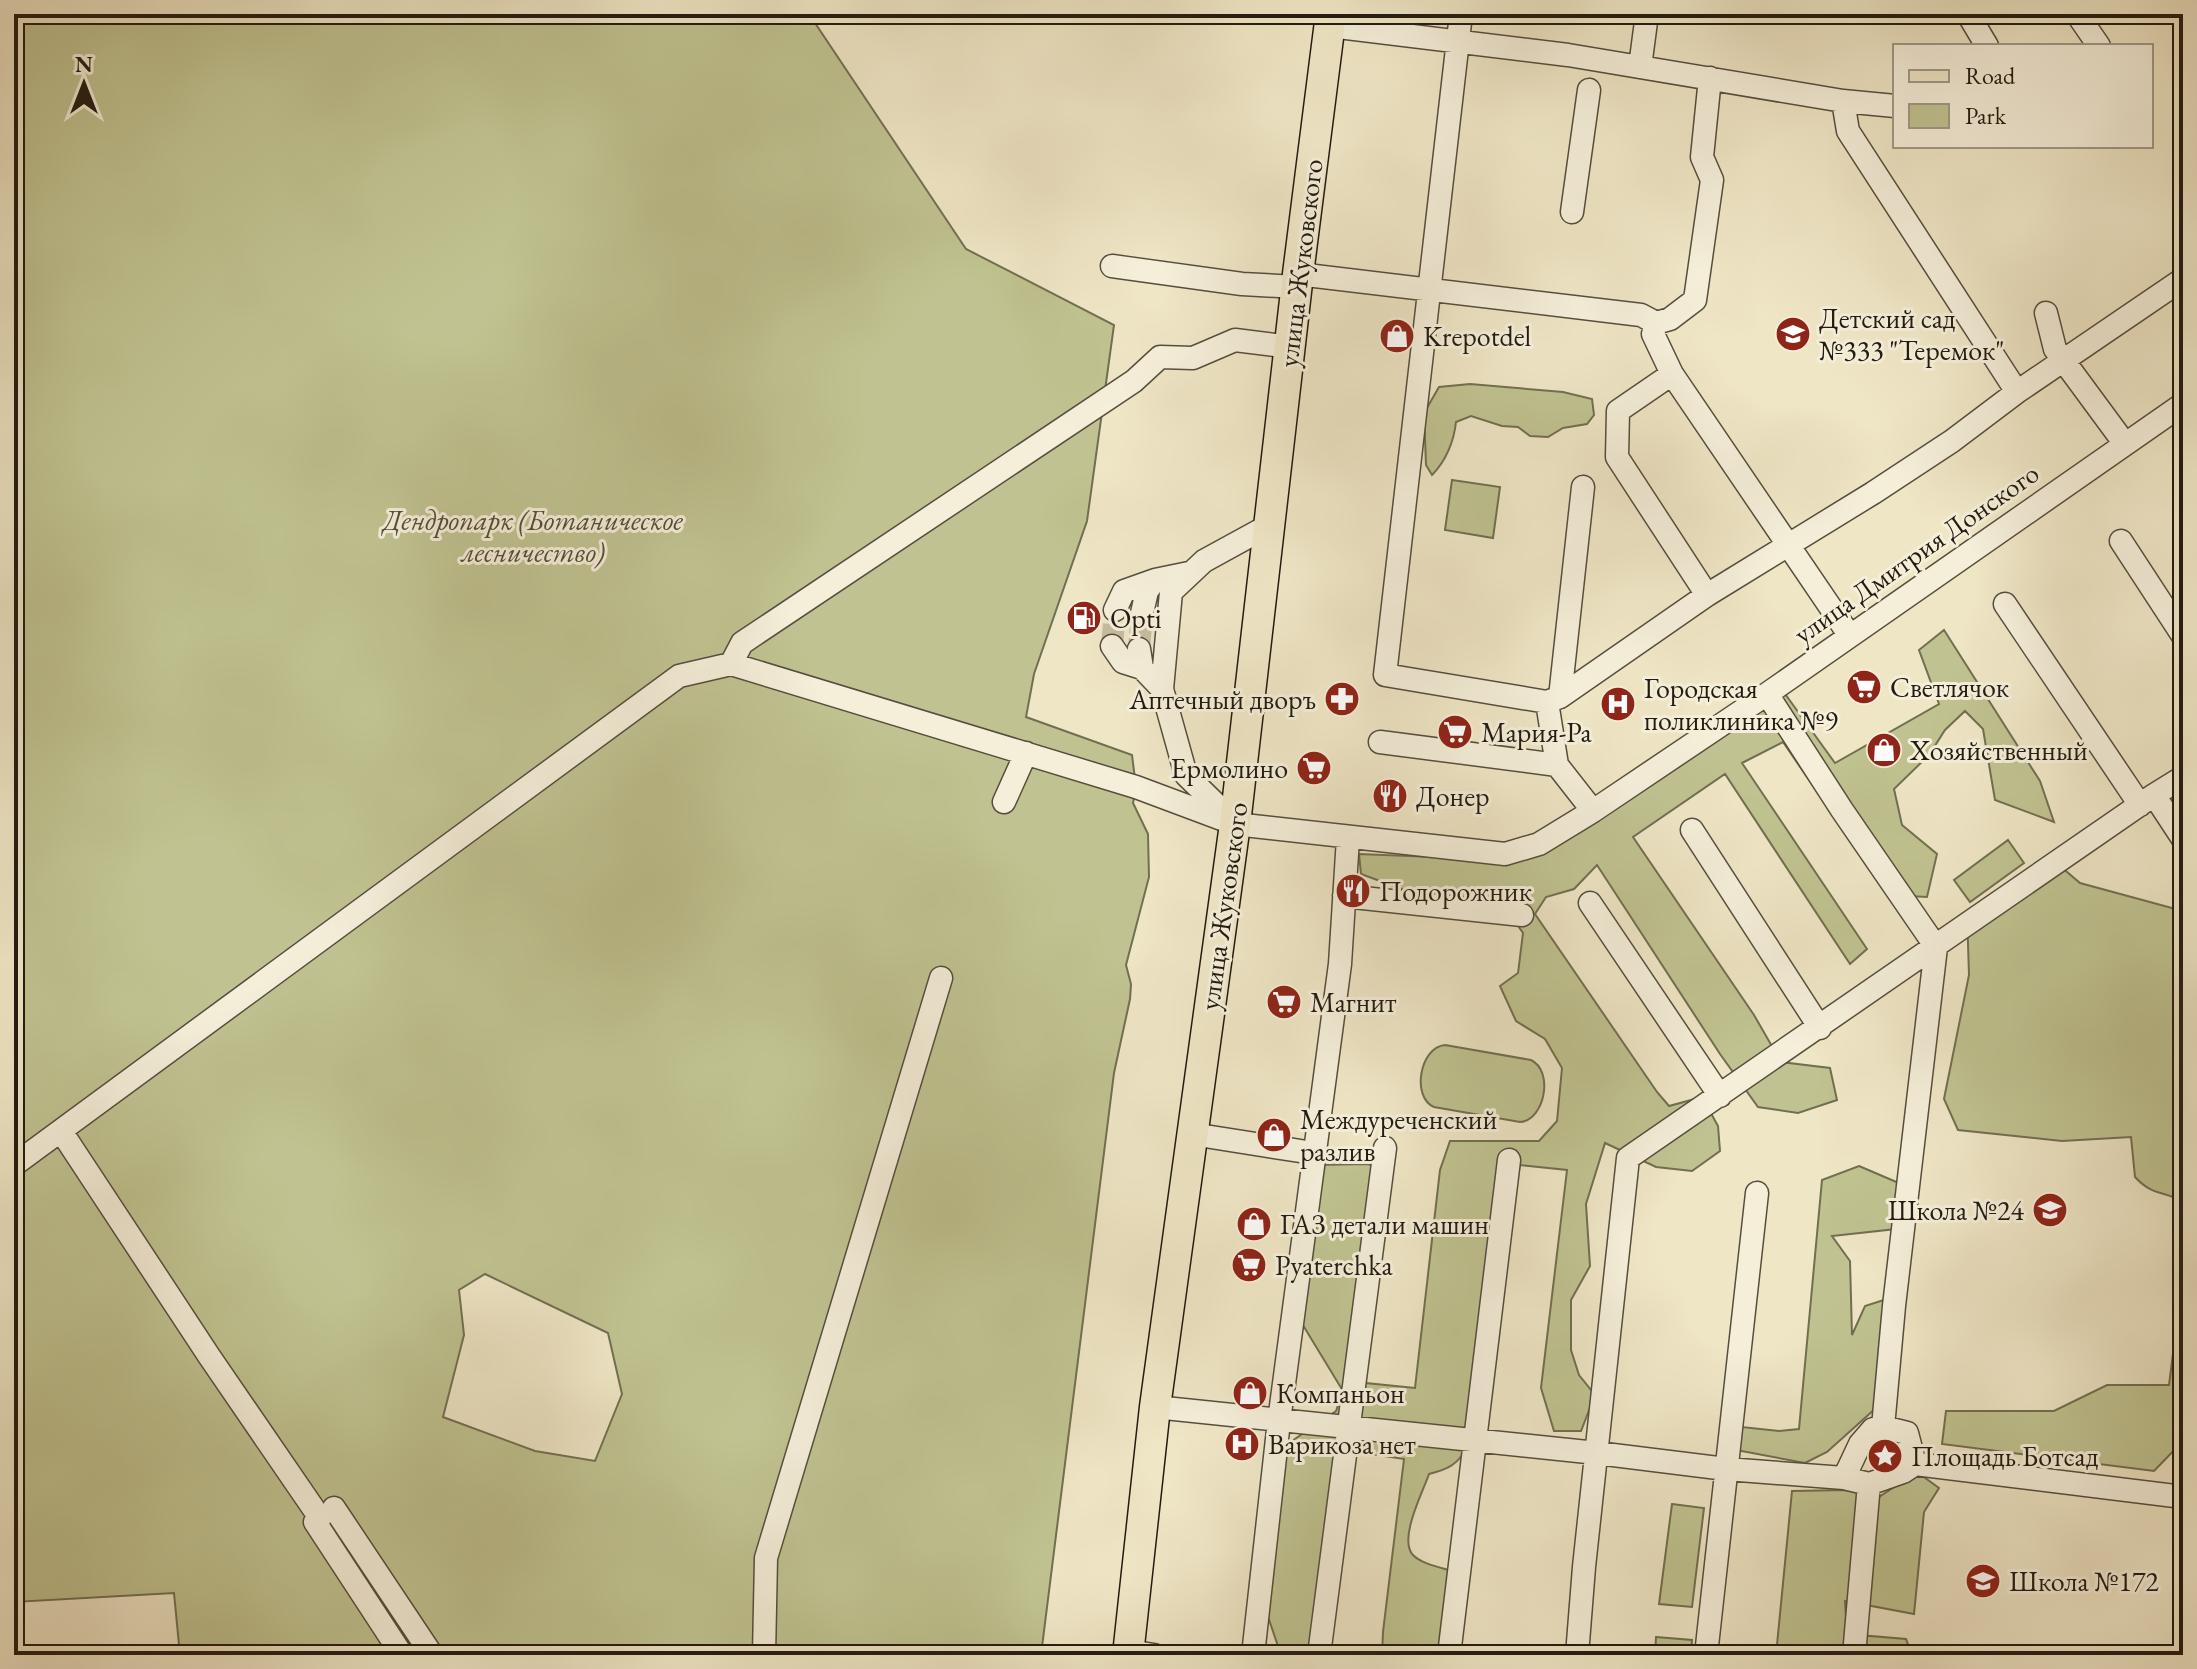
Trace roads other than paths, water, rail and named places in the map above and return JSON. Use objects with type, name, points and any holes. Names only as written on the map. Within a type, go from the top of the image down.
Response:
[{"type":"main road","name":"улица Жуковского","points":[[1137,1654],[1155,1407],[1235,824],[1330,20]]},
{"type":"street","points":[[1461,14],[1385,675],[1553,700],[1707,595],[1952,441],[2017,392],[2183,279]]},
{"type":"street","points":[[1640,67],[1647,14]]},
{"type":"street","points":[[1968,14],[1986,44]]},
{"type":"street","points":[[2077,14],[2098,44]]},
{"type":"street","points":[[1330,20],[1843,101],[1893,106]]},
{"type":"street","points":[[1112,266],[1242,284],[1297,280],[1429,290],[1641,315],[1656,323],[1670,319],[1695,300],[1712,180],[1702,157],[1710,78]]},
{"type":"street","points":[[1572,212],[1589,90]]},
{"type":"street","points":[[1843,101],[1848,131],[2017,392]]},
{"type":"street","points":[[2046,313],[2055,349],[2062,361],[2125,444]]},
{"type":"street","points":[[1656,323],[1653,334],[1672,374],[1850,636]]},
{"type":"street","points":[[14,1165],[679,676],[731,664],[742,643],[1134,381],[1160,357],[1193,358],[1235,340],[1290,347]]},
{"type":"street","points":[[1672,374],[1618,411],[1617,457],[1707,595]]},
{"type":"street","name":"улица Дмитрия Донского","points":[[731,664],[981,746],[1026,753],[1136,787],[1235,824],[1505,854],[1539,844],[1593,811],[1767,694],[2183,404]]},
{"type":"street","points":[[1583,487],[1553,700],[1557,765],[1593,811]]},
{"type":"street","points":[[1162,689],[1171,592],[1204,561],[1268,526]]},
{"type":"street","points":[[2121,541],[2183,636]]},
{"type":"street","points":[[1115,610],[1124,591],[1189,573]]},
{"type":"street","points":[[1142,613],[1147,591],[1155,580]]},
{"type":"street","points":[[2005,604],[2147,800],[2183,839]]},
{"type":"street","points":[[1112,646],[1123,662],[1140,658],[1162,689],[1186,775],[1235,824]]},
{"type":"street","points":[[1767,694],[1936,947],[1883,1427]]},
{"type":"street","points":[[1380,742],[1557,765]]},
{"type":"street","points":[[1004,802],[1026,753]]},
{"type":"street","points":[[1577,1655],[1628,1158],[2183,777]]},
{"type":"street","points":[[1692,830],[1820,1028]]},
{"type":"street","points":[[1253,1655],[1279,1421],[1340,964],[1348,838]]},
{"type":"street","points":[[1344,896],[1522,915]]},
{"type":"street","points":[[1590,903],[1720,1096]]},
{"type":"street","points":[[764,1655],[766,1558],[941,978]]},
{"type":"street","points":[[61,1131],[209,1356],[323,1516],[432,1655]]},
{"type":"street","points":[[1192,1134],[1313,1153]]},
{"type":"street","points":[[1319,1655],[1385,1148]]},
{"type":"street","points":[[1449,1655],[1509,1160]]},
{"type":"street","points":[[1706,1655],[1757,1193]]},
{"type":"street","points":[[1155,1407],[1726,1469],[1844,1478],[1869,1484],[1903,1472],[1915,1464],[2183,1497]]},
{"type":"street","points":[[1844,1478],[1860,1444],[1873,1429],[1883,1427],[1907,1433],[1915,1464]]},
{"type":"street","points":[[1854,1655],[1869,1484]]},
{"type":"street","points":[[323,1516],[402,1655]]},
{"type":"tunnel","points":[[1112,646],[1115,610]]},
{"type":"tunnel","points":[[1139,649],[1142,613]]},
{"type":"place","name":"Детский сад №333 \"Теремок\"","points":[[1793,334]]},
{"type":"place","name":"Krepotdel","points":[[1397,336]]},
{"type":"place","name":"Opti","points":[[1084,618]]},
{"type":"place","name":"Светлячок","points":[[1864,687]]},
{"type":"place","name":"Аптечный дворъ","points":[[1342,699]]},
{"type":"place","name":"Городская поликлиника №9","points":[[1618,704]]},
{"type":"place","name":"Мария-Ра","points":[[1455,732]]},
{"type":"place","name":"Хозяйственный","points":[[1884,750]]},
{"type":"place","name":"Ермолино","points":[[1314,768]]},
{"type":"place","name":"Донер","points":[[1390,796]]},
{"type":"place","name":"Подорожник","points":[[1353,891]]},
{"type":"place","name":"Магнит","points":[[1284,1002]]},
{"type":"place","name":"Междуреченский разлив","points":[[1274,1135]]},
{"type":"place","name":"Школа №24","points":[[2050,1210]]},
{"type":"place","name":"ГАЗ детали машин","points":[[1254,1224]]},
{"type":"place","name":"Pyaterchka","points":[[1249,1265]]},
{"type":"place","name":"Компаньон","points":[[1250,1393]]},
{"type":"place","name":"Варикоза нет","points":[[1242,1444]]},
{"type":"place","name":"Площадь Ботсад","points":[[1885,1456]]},
{"type":"place","name":"Школа №172","points":[[1983,1581]]},
{"type":"park label","name":"Дендропарк (Ботаническое лесничество)","points":[[533,536]]}]
